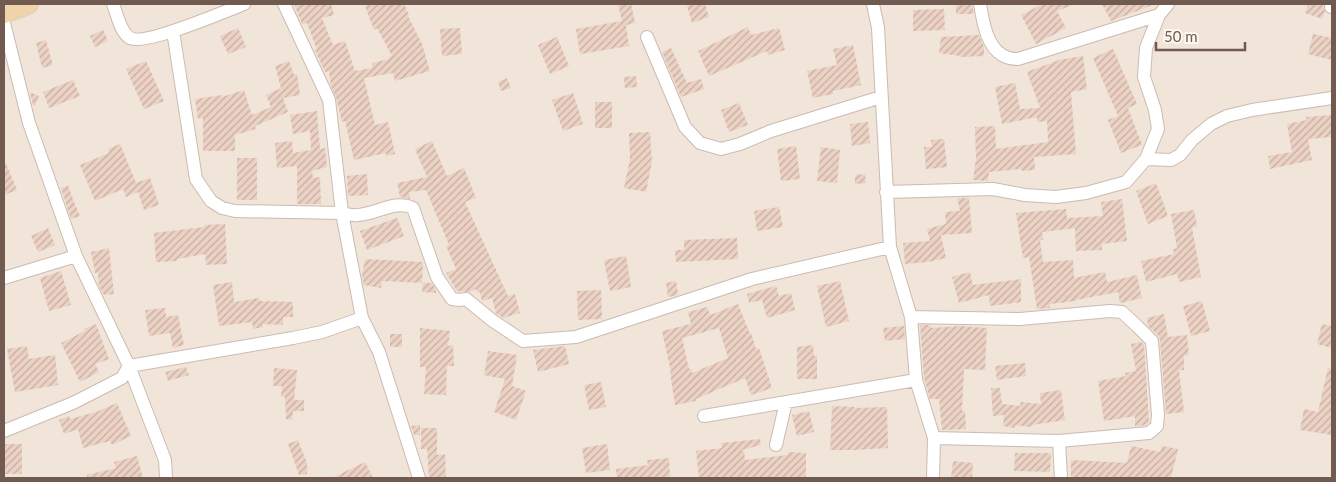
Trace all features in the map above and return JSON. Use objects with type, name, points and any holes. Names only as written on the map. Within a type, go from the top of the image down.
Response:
[{"type":"main road","points":[[4,13],[28,4]]},
{"type":"street","points":[[113,4],[124,32],[130,38],[138,40],[173,31],[244,4]]},
{"type":"street","points":[[284,4],[329,100],[342,213],[362,318],[379,352],[419,478]]},
{"type":"street","points":[[873,4],[878,28],[890,247],[911,317],[916,380],[934,438],[933,478]]},
{"type":"street","points":[[980,4],[984,28],[992,43],[1002,55],[1018,59],[1159,15]]},
{"type":"street","points":[[886,192],[993,189],[1025,195],[1056,197],[1086,193],[1126,182],[1146,159],[1158,129],[1155,110],[1144,77],[1146,48],[1159,15],[1168,4]]},
{"type":"street","points":[[4,23],[28,123],[76,256],[129,366],[165,460],[166,478]]},
{"type":"street","points":[[173,31],[196,179],[211,201],[222,208],[235,211],[342,213],[357,216],[399,204],[407,205],[413,208],[437,277],[452,299],[466,299],[493,321],[523,341],[576,337],[752,279],[890,247]]},
{"type":"street","points":[[647,37],[685,127],[700,143],[721,149],[740,144],[771,130],[881,97]]},
{"type":"street","points":[[1146,159],[1171,160],[1180,155],[1192,140],[1211,124],[1227,116],[1252,110],[1332,98]]},
{"type":"street","points":[[4,278],[76,256]]},
{"type":"street","points":[[911,317],[1020,319],[1110,311],[1122,312],[1152,341],[1158,415],[1157,426],[1148,433],[1059,441],[934,438]]},
{"type":"street","points":[[129,366],[293,338],[322,332],[362,318]]},
{"type":"street","points":[[4,431],[73,403],[122,378],[129,366]]},
{"type":"street","points":[[704,416],[916,380]]},
{"type":"street","points":[[776,445],[786,402]]},
{"type":"street","points":[[1059,441],[1061,478]]},
{"type":"shaded area","points":[[4,4],[1332,4],[1332,478],[4,478]]},
{"type":"building","points":[[294,4],[331,4],[334,15],[322,18],[333,45],[345,41],[355,71],[372,68],[372,63],[389,59],[388,57],[392,56],[377,28],[374,30],[365,6],[372,4],[404,4],[422,44],[430,71],[395,81],[393,73],[364,78],[375,125],[388,122],[395,154],[386,156],[386,153],[354,160],[345,121],[342,122],[336,97],[331,86],[329,71],[325,72],[315,50],[317,50],[307,23],[302,24]]},
{"type":"building","points":[[618,4],[631,4],[635,23],[626,25],[629,46],[580,54],[576,29],[622,21]]},
{"type":"building","points":[[705,4],[709,17],[692,23],[687,6]]},
{"type":"building","points":[[956,4],[972,4],[974,14],[956,14]]},
{"type":"building","points":[[1043,4],[1075,4],[1057,11],[1066,28],[1036,44],[1021,15]]},
{"type":"building","points":[[1102,4],[1155,4],[1111,21]]},
{"type":"building","points":[[1308,4],[1323,4],[1325,12],[1322,19],[1305,13]]},
{"type":"building","points":[[944,9],[945,30],[913,31],[913,10]]},
{"type":"building","points":[[748,27],[751,35],[779,28],[785,50],[768,55],[767,51],[709,76],[698,51]]},
{"type":"building","points":[[238,28],[246,47],[228,54],[220,36]]},
{"type":"building","points":[[460,28],[462,54],[442,56],[440,29]]},
{"type":"building","points":[[103,30],[108,41],[95,47],[90,36]]},
{"type":"building","points":[[1313,34],[1332,38],[1332,60],[1308,54]]},
{"type":"building","points":[[979,35],[984,47],[984,56],[960,57],[939,53],[941,37]]},
{"type":"building","points":[[557,37],[569,66],[550,74],[538,45]]},
{"type":"building","points":[[46,40],[53,65],[42,68],[36,43]]},
{"type":"building","points":[[853,45],[861,85],[833,91],[833,94],[813,98],[807,71],[837,65],[833,49]]},
{"type":"building","points":[[671,48],[687,83],[701,79],[704,89],[681,97],[662,52]]},
{"type":"building","points":[[1113,49],[1137,104],[1128,108],[1142,145],[1121,153],[1108,120],[1118,116],[1093,58]]},
{"type":"building","points":[[1083,56],[1087,89],[1071,92],[1076,154],[1034,157],[1035,170],[1022,171],[1022,169],[989,172],[988,181],[973,180],[976,159],[975,127],[995,126],[996,149],[1048,142],[1047,121],[1037,122],[1037,117],[1002,124],[995,87],[1015,83],[1020,109],[1040,108],[1027,72],[1059,60]]},
{"type":"building","points":[[146,61],[164,101],[144,109],[126,69]]},
{"type":"building","points":[[289,61],[294,75],[297,74],[300,95],[283,98],[288,112],[255,126],[256,129],[235,135],[235,151],[203,151],[203,118],[198,119],[195,99],[222,95],[222,97],[244,90],[252,115],[271,107],[266,95],[281,88],[275,66]]},
{"type":"building","points":[[636,76],[637,87],[625,88],[624,77]]},
{"type":"building","points":[[507,78],[511,88],[501,91],[498,82]]},
{"type":"building","points":[[73,80],[80,96],[49,108],[43,92]]},
{"type":"building","points":[[30,92],[39,96],[35,106],[33,105]]},
{"type":"building","points":[[573,93],[583,124],[563,131],[552,100]]},
{"type":"building","points":[[595,102],[612,102],[612,128],[595,128]]},
{"type":"building","points":[[739,103],[748,125],[729,132],[721,110]]},
{"type":"building","points":[[317,111],[320,149],[325,148],[327,167],[312,171],[313,178],[320,177],[321,204],[297,204],[297,166],[277,168],[275,143],[292,141],[293,153],[311,150],[310,131],[293,134],[290,115]]},
{"type":"building","points":[[1332,115],[1332,137],[1308,139],[1312,160],[1270,169],[1268,156],[1292,152],[1287,124],[1307,120],[1306,117]]},
{"type":"building","points":[[868,122],[870,143],[852,146],[850,124]]},
{"type":"building","points":[[650,132],[652,161],[646,192],[624,188],[630,159],[629,133]]},
{"type":"building","points":[[944,139],[947,167],[926,169],[924,147],[932,147],[931,140]]},
{"type":"building","points":[[432,141],[447,176],[464,168],[476,198],[465,202],[508,296],[515,294],[520,313],[503,318],[496,313],[492,298],[482,301],[480,292],[478,293],[476,289],[470,292],[457,291],[446,273],[456,269],[446,246],[449,245],[426,190],[409,192],[410,199],[400,197],[397,183],[427,177],[415,149]]},
{"type":"building","points":[[120,144],[136,183],[150,178],[159,205],[144,210],[138,192],[126,197],[123,189],[95,201],[80,165],[109,153],[108,149]]},
{"type":"building","points":[[796,146],[800,179],[781,181],[777,149]]},
{"type":"building","points":[[821,147],[840,150],[837,183],[817,181]]},
{"type":"building","points":[[237,158],[257,158],[257,200],[237,200]]},
{"type":"building","points":[[4,159],[17,190],[4,195]]},
{"type":"building","points":[[367,174],[368,195],[348,196],[347,176]]},
{"type":"building","points":[[865,174],[866,183],[855,184],[855,175]]},
{"type":"building","points":[[1156,183],[1168,216],[1148,224],[1136,191]]},
{"type":"building","points":[[68,185],[80,216],[71,219],[61,188]]},
{"type":"building","points":[[957,198],[969,198],[972,233],[941,235],[946,258],[905,264],[903,243],[930,241],[927,229],[946,224],[945,212],[960,211]]},
{"type":"building","points":[[1122,199],[1127,241],[1102,244],[1102,250],[1076,251],[1075,228],[1042,232],[1043,240],[1040,240],[1043,262],[1073,260],[1074,278],[1105,272],[1107,282],[1137,275],[1142,298],[1120,303],[1118,292],[1076,301],[1050,304],[1050,308],[1037,309],[1029,257],[1023,258],[1016,213],[1066,209],[1067,218],[1103,216],[1101,202]]},
{"type":"building","points":[[779,207],[783,227],[757,231],[754,211]]},
{"type":"building","points":[[1194,210],[1197,226],[1192,228],[1201,277],[1179,282],[1177,274],[1146,282],[1141,261],[1174,254],[1173,249],[1177,248],[1171,214]]},
{"type":"building","points":[[397,218],[404,236],[367,250],[360,231]]},
{"type":"building","points":[[225,224],[227,264],[206,265],[205,254],[177,259],[177,261],[156,262],[154,233],[204,227],[204,225]]},
{"type":"building","points":[[48,228],[55,245],[38,252],[31,236]]},
{"type":"building","points":[[737,238],[738,259],[676,262],[675,250],[684,250],[684,240]]},
{"type":"building","points":[[109,248],[114,294],[104,295],[99,286],[98,273],[95,273],[91,252]]},
{"type":"building","points":[[626,256],[631,287],[610,291],[604,260]]},
{"type":"building","points":[[365,259],[423,262],[422,283],[382,281],[381,288],[364,285],[362,275]]},
{"type":"building","points":[[61,271],[71,305],[49,311],[40,278]]},
{"type":"building","points":[[970,272],[973,285],[1021,279],[1021,302],[990,306],[989,295],[959,303],[952,277]]},
{"type":"building","points":[[676,281],[678,295],[668,297],[666,283]]},
{"type":"building","points":[[840,281],[849,321],[826,327],[817,286]]},
{"type":"building","points":[[232,282],[234,302],[259,298],[260,301],[293,302],[293,317],[283,317],[283,325],[263,324],[263,327],[253,329],[252,322],[219,326],[213,285]]},
{"type":"building","points":[[423,283],[432,283],[436,293],[422,292]]},
{"type":"building","points":[[776,286],[779,296],[791,293],[795,310],[767,318],[762,300],[749,303],[747,294]]},
{"type":"building","points":[[601,290],[602,319],[578,320],[577,291]]},
{"type":"building","points":[[1202,301],[1210,331],[1191,336],[1183,306]]},
{"type":"building","points":[[738,304],[756,349],[759,348],[772,388],[751,395],[745,378],[696,399],[696,401],[675,405],[671,372],[662,331],[691,324],[688,312],[707,307],[710,315]],"holes":[[[719,328],[728,358],[692,373],[691,369],[689,369],[682,338]]]},
{"type":"building","points":[[165,308],[166,317],[178,315],[184,345],[173,348],[170,333],[149,336],[145,310]]},
{"type":"building","points":[[1164,314],[1168,337],[1187,335],[1189,355],[1184,356],[1184,370],[1179,370],[1184,412],[1166,414],[1160,340],[1158,335],[1148,326],[1147,318]]},
{"type":"building","points":[[96,324],[109,359],[95,364],[99,372],[80,382],[61,343]]},
{"type":"building","points":[[1322,324],[1332,326],[1332,348],[1317,344]]},
{"type":"building","points":[[920,325],[930,325],[931,328],[961,326],[987,328],[985,370],[964,369],[962,411],[965,411],[966,429],[942,430],[939,399],[930,399],[924,378]]},
{"type":"building","points":[[904,326],[905,339],[885,341],[883,328]]},
{"type":"building","points":[[420,328],[450,331],[448,346],[453,345],[454,366],[447,366],[446,395],[424,394],[426,367],[420,367]]},
{"type":"building","points":[[390,334],[402,334],[402,347],[390,347]]},
{"type":"building","points":[[1141,342],[1144,345],[1149,422],[1146,425],[1135,426],[1135,416],[1104,421],[1098,381],[1126,376],[1125,373],[1136,371],[1131,344]]},
{"type":"building","points":[[813,345],[814,356],[817,356],[817,379],[797,379],[797,347]]},
{"type":"building","points":[[27,346],[29,359],[55,355],[58,385],[15,392],[7,349]]},
{"type":"building","points":[[565,346],[569,364],[538,372],[533,350]]},
{"type":"building","points":[[488,351],[517,355],[512,386],[526,391],[516,420],[494,412],[505,379],[484,375]]},
{"type":"building","points":[[1025,363],[1026,376],[997,380],[995,366]]},
{"type":"building","points":[[186,367],[189,375],[168,381],[165,372]]},
{"type":"building","points":[[274,368],[297,370],[294,400],[304,400],[304,411],[293,411],[292,420],[286,419],[285,397],[281,397],[282,386],[273,386]]},
{"type":"building","points":[[1328,368],[1332,369],[1332,435],[1300,430],[1304,409],[1318,412]]},
{"type":"building","points":[[601,382],[606,407],[589,410],[584,385]]},
{"type":"building","points":[[991,388],[1000,388],[1002,404],[1020,406],[1021,402],[1041,404],[1040,393],[1061,390],[1065,420],[1032,425],[1031,427],[1015,425],[1015,428],[1003,426],[1004,415],[993,416]]},
{"type":"building","points":[[117,403],[131,436],[112,445],[110,441],[83,448],[78,429],[64,434],[59,420],[69,416],[70,419],[96,412]]},
{"type":"building","points":[[832,406],[855,408],[887,407],[888,448],[830,450]]},
{"type":"building","points":[[809,411],[814,432],[797,436],[792,415]]},
{"type":"building","points":[[420,425],[420,435],[414,435],[411,426]]},
{"type":"building","points":[[421,428],[437,428],[437,455],[445,454],[446,478],[429,478],[427,449],[421,449]]},
{"type":"building","points":[[760,439],[761,445],[742,450],[744,451],[745,460],[788,455],[788,452],[806,453],[806,477],[699,478],[696,451],[722,448],[721,443]]},
{"type":"building","points":[[298,440],[307,463],[307,474],[299,475],[288,444]]},
{"type":"building","points":[[4,444],[22,444],[22,474],[4,474]]},
{"type":"building","points":[[607,444],[610,470],[586,473],[582,448]]},
{"type":"building","points":[[1131,446],[1160,452],[1162,446],[1178,449],[1171,478],[1071,478],[1071,460],[1127,463]]},
{"type":"building","points":[[1015,453],[1051,453],[1050,472],[1014,471]]},
{"type":"building","points":[[137,456],[143,478],[87,478],[87,475],[116,468],[114,462]]},
{"type":"building","points":[[669,458],[670,478],[617,478],[616,469],[648,465],[647,460]]},
{"type":"building","points":[[953,461],[973,463],[972,478],[951,478]]},
{"type":"building","points":[[365,462],[373,478],[332,478]]}]
